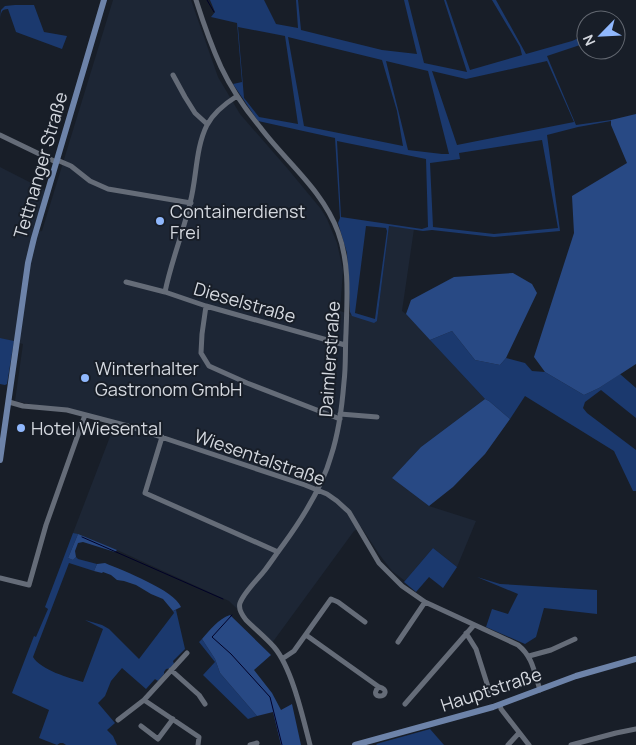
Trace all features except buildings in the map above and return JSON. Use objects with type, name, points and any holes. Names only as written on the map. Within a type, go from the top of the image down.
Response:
[{"type":"main road","name":"Tettnanger Straße","points":[[0,460],[28,263],[104,0]]},
{"type":"main road","name":"Hauptstraße","points":[[355,745],[500,705],[576,676],[636,658]]},
{"type":"street","name":"Daimlerstraße","points":[[196,0],[221,67],[237,96],[274,146],[326,206],[336,225],[346,264],[344,380],[340,416],[331,457],[317,490],[294,530],[241,601],[240,608],[246,620],[274,647],[282,659],[295,693],[310,745]]},
{"type":"street","points":[[173,75],[195,113],[207,124]]},
{"type":"street","points":[[165,292],[191,203],[199,151],[207,124],[220,109],[237,96]]},
{"type":"street","points":[[0,135],[71,166],[90,181],[108,189],[191,203]]},
{"type":"street","name":"Dieselstraße","points":[[126,282],[346,346]]},
{"type":"street","points":[[206,306],[201,353],[209,366],[247,383],[340,416],[377,417]]},
{"type":"street","name":"Wiesentalstraße","points":[[9,402],[23,406],[67,410],[162,437],[297,482],[327,494],[349,512],[379,563],[402,586],[425,602],[518,645],[529,656]]},
{"type":"street","points":[[0,578],[29,585],[46,525],[85,415]]},
{"type":"street","points":[[162,437],[145,493],[278,552]]},
{"type":"street","points":[[282,659],[294,651],[331,599],[365,622]]},
{"type":"street","points":[[398,642],[425,602]]},
{"type":"street","points":[[405,704],[474,625]]},
{"type":"street","points":[[466,633],[476,649],[490,692]]},
{"type":"street","points":[[306,635],[379,686]]},
{"type":"street","points":[[540,690],[529,656],[551,650],[575,639]]},
{"type":"street","points":[[118,720],[144,700],[187,653]]},
{"type":"street","points":[[171,670],[199,695],[205,704]]},
{"type":"street","points":[[144,700],[199,737],[198,745]]},
{"type":"street","points":[[500,705],[501,709],[529,745]]},
{"type":"street","points":[[141,726],[158,739],[173,719]]},
{"type":"street","points":[[570,745],[636,729]]},
{"type":"street","points":[[508,745],[519,732]]},
{"type":"street","points":[[250,745],[257,743]]},
{"type":"shaded area","points":[[113,0],[191,0],[218,77],[240,114],[321,209],[327,219],[337,243],[343,270],[340,311],[377,321],[389,226],[414,229],[402,311],[485,399],[421,447],[392,478],[429,506],[476,521],[457,567],[433,548],[405,581],[392,571],[361,527],[354,531],[272,643],[229,601],[117,550],[73,533],[116,421],[15,401],[23,344],[0,338],[0,167],[45,190],[34,232],[42,231]]},
{"type":"shaded area","points":[[210,0],[264,0],[276,24],[298,28],[296,0],[298,0],[301,30],[382,50],[417,54],[404,0],[408,0],[424,63],[467,72],[444,0],[446,0],[470,70],[522,55],[520,47],[492,0],[496,0],[526,54],[576,39],[576,46],[547,56],[576,125],[611,121],[547,135],[560,231],[494,237],[389,226],[377,321],[374,323],[352,316],[350,312],[347,253],[338,223],[340,218],[335,138],[258,121],[233,84],[242,82],[237,23],[211,17],[215,12]],"holes":[[[238,27],[285,36],[298,124],[259,117],[244,98]],[[288,37],[382,60],[397,111],[403,146],[304,126]],[[386,61],[428,71],[449,154],[408,150]],[[547,61],[574,122],[457,145],[432,71],[466,79]],[[542,140],[558,228],[494,234],[433,227],[430,163],[460,159],[459,153]],[[337,141],[426,159],[428,227],[422,229],[341,217]],[[366,226],[386,228],[375,319],[355,313]]]},
{"type":"shaded area","points":[[34,5],[44,32],[67,36],[62,49],[16,32],[8,9],[1,13],[0,19],[1,10],[5,6]]},
{"type":"shaded area","points":[[636,114],[636,364],[599,388],[584,395],[545,372],[534,357],[574,233],[572,196],[627,163],[611,125],[611,120]]},
{"type":"shaded area","points":[[513,273],[532,284],[537,293],[506,358],[500,365],[475,360],[452,331],[430,340],[406,314],[411,300],[454,277]]},
{"type":"shaded area","points":[[452,331],[475,360],[500,365],[506,358],[525,363],[532,371],[545,372],[584,395],[599,388],[620,374],[636,388],[636,418],[601,390],[585,402],[583,408],[636,450],[636,491],[633,491],[614,451],[525,396],[510,419],[485,399],[430,340]]},
{"type":"shaded area","points":[[0,338],[14,341],[7,384],[5,385],[0,384]]},
{"type":"shaded area","points":[[485,399],[510,419],[485,454],[453,487],[429,506],[392,478],[421,447]]},
{"type":"shaded area","points":[[73,533],[78,534],[68,558],[73,560],[76,557],[97,564],[94,571],[69,563],[33,657],[37,662],[56,673],[83,682],[103,629],[85,620],[109,629],[139,659],[174,613],[173,611],[176,610],[185,649],[173,661],[174,664],[171,668],[166,669],[158,681],[155,679],[146,689],[122,668],[111,681],[105,696],[98,703],[115,723],[107,730],[113,736],[117,745],[66,745],[60,743],[57,745],[39,738],[49,710],[12,693],[34,636],[36,637],[48,609],[45,607]]},
{"type":"shaded area","points":[[78,534],[117,550],[115,552],[83,542],[78,543],[75,551],[76,557],[73,560],[68,558]]},
{"type":"shaded area","points":[[433,548],[457,567],[443,588],[429,577],[416,592],[404,582]]},
{"type":"shaded area","points":[[105,563],[159,588],[169,594],[181,607],[173,611],[163,599],[136,585],[117,580],[103,572],[94,571],[97,564]]},
{"type":"shaded area","points":[[477,577],[500,584],[597,590],[597,614],[544,608],[536,637],[525,644],[486,627],[492,609],[508,614],[518,594]]},
{"type":"shaded area","points":[[230,615],[271,655],[254,670],[272,693],[281,710],[292,704],[301,745],[281,745],[273,712],[257,716],[220,673],[215,659],[202,639],[218,622]]},
{"type":"shaded area","points":[[202,639],[215,659],[220,673],[257,716],[248,719],[203,675],[215,662],[199,642]]},
{"type":"shaded area","points":[[430,729],[444,745],[376,744]]},
{"type":"waterway","points":[[207,0],[214,12]]},
{"type":"waterway","points":[[82,537],[223,599]]},
{"type":"waterway","points":[[232,615],[212,637],[231,654],[270,697],[282,745]]},
{"type":"place","name":"Containerdienst Frei","points":[[160,221]]},
{"type":"place","name":"Winterhalter Gastronom GmbH","points":[[85,378]]},
{"type":"place","name":"Hotel Wiesental","points":[[21,428]]}]
